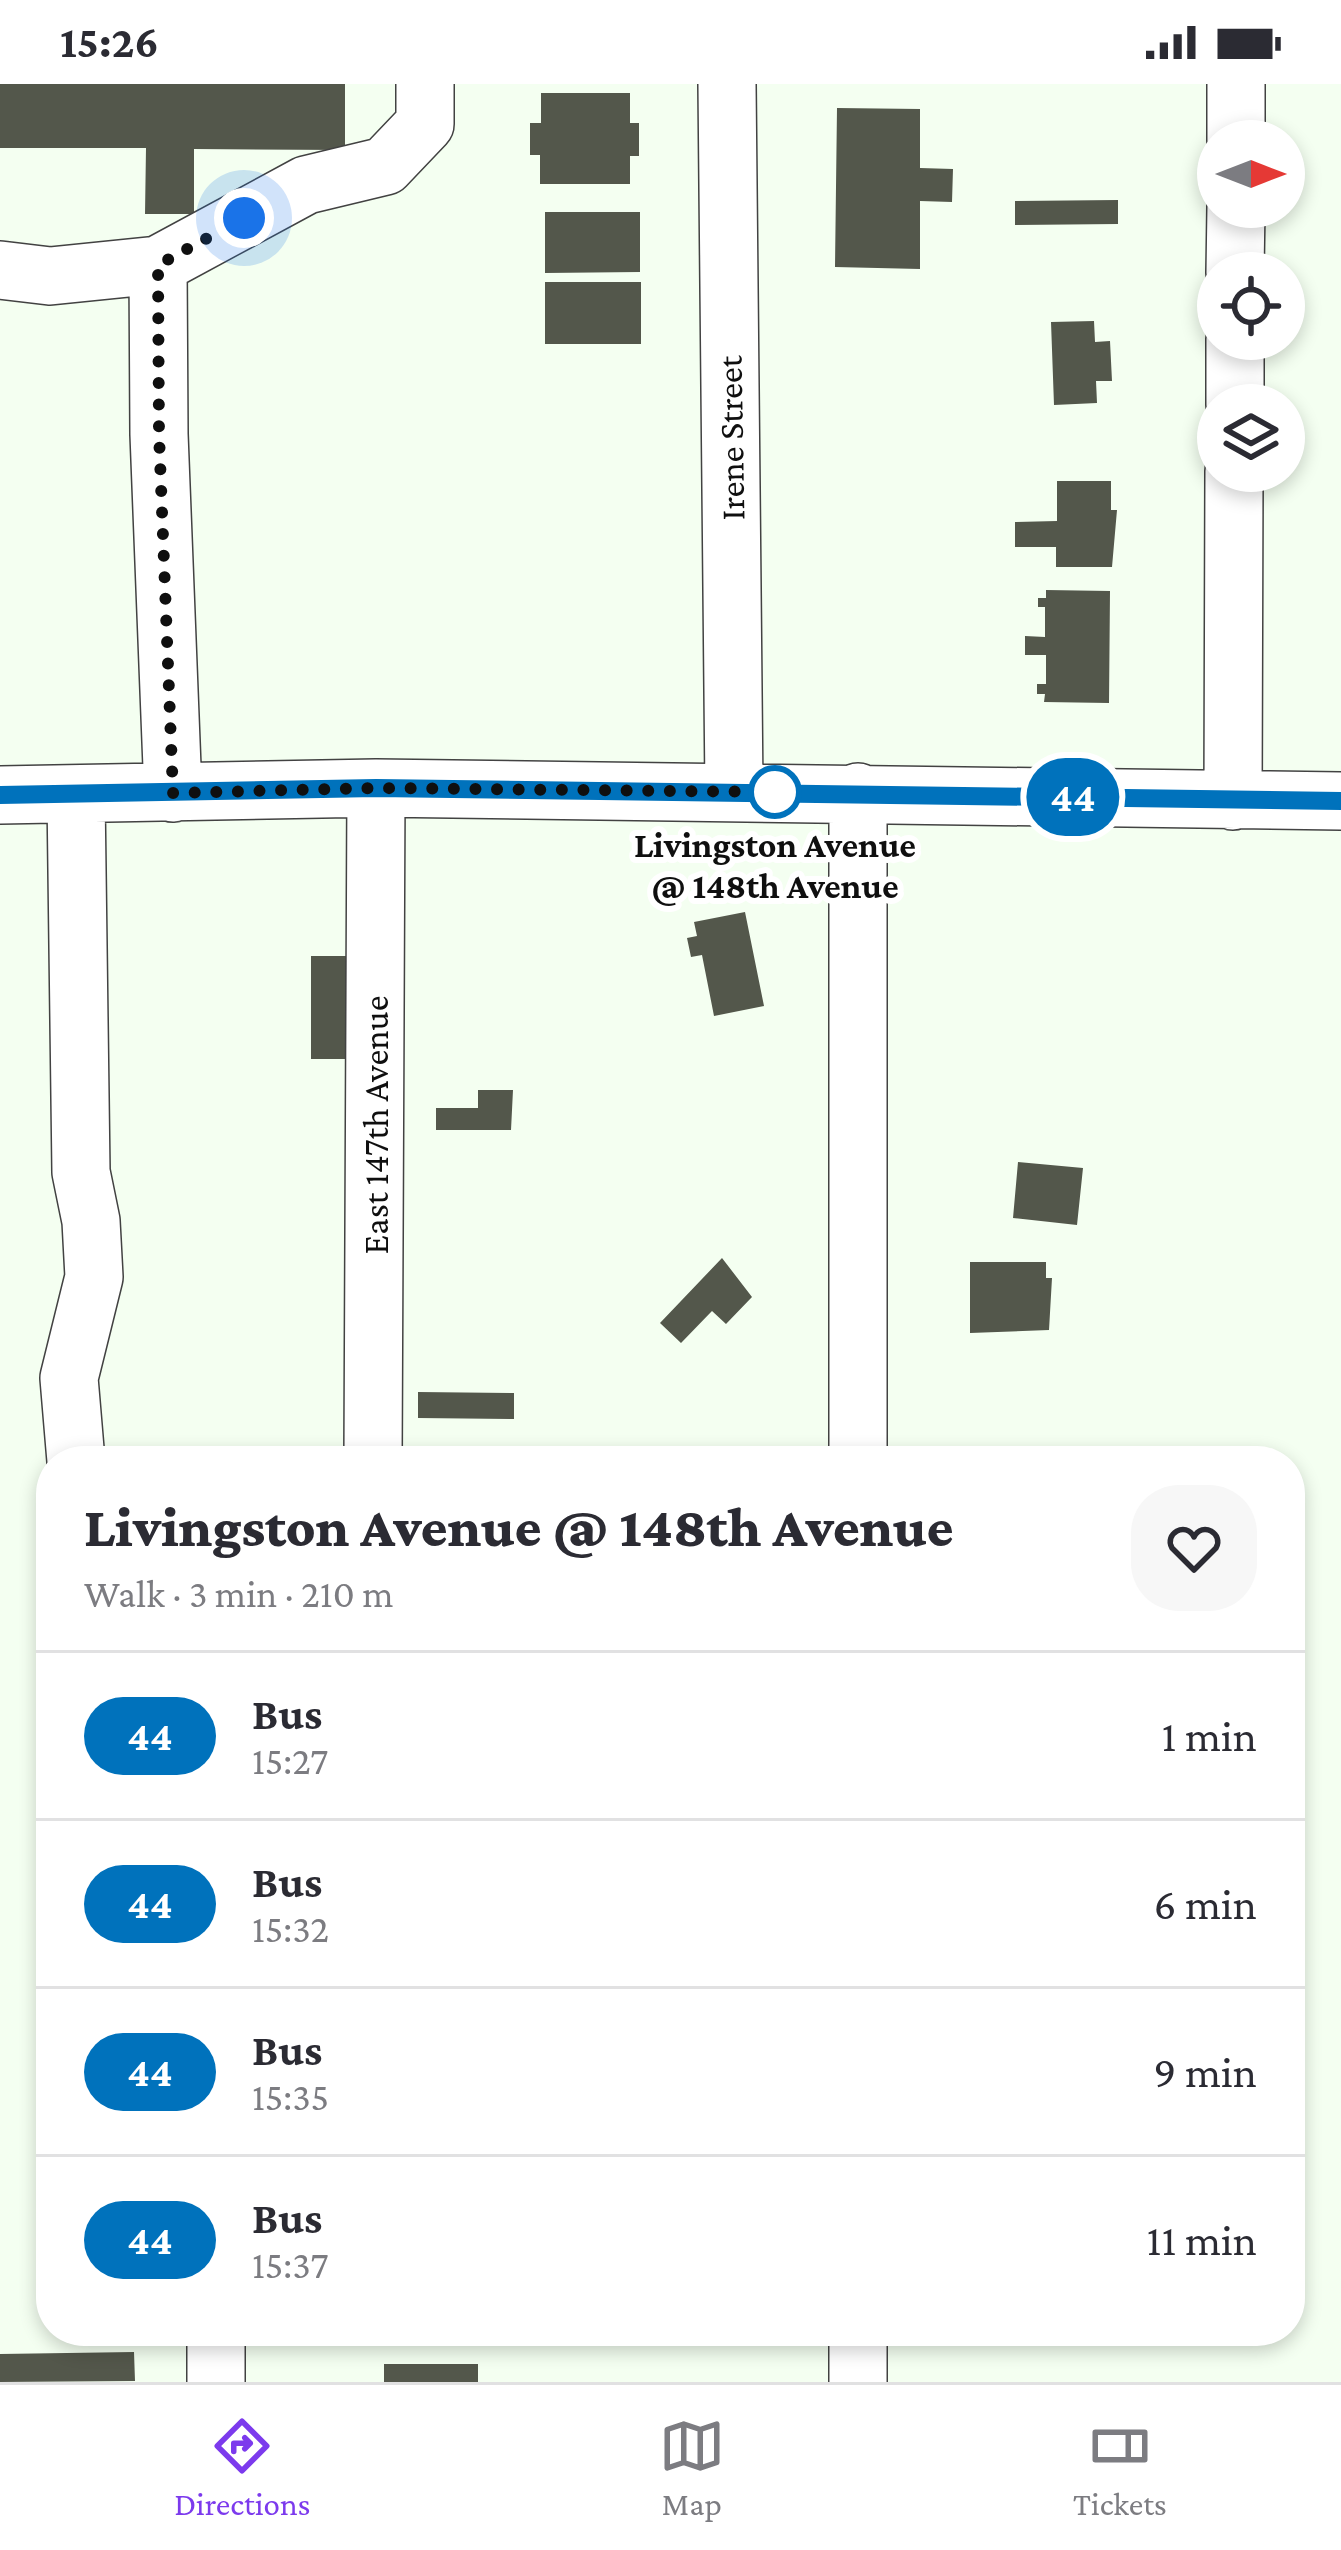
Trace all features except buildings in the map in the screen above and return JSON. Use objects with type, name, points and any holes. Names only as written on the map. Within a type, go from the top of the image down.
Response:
[{"type":"street","points":[[0,270],[50,275],[158,265],[306,185],[385,166],[425,124],[425,84]]},
{"type":"street","name":"Irene Street","points":[[727,84],[734,791]]},
{"type":"street","points":[[1236,84],[1236,120]]},
{"type":"street","points":[[158,265],[159,434],[173,793]]},
{"type":"street","points":[[1233,801],[1234,492]]},
{"type":"street","points":[[0,795],[376,788],[1341,801]]},
{"type":"street","name":"East 147th Avenue","points":[[374,1446],[376,788]]},
{"type":"street","points":[[858,793],[858,1446]]},
{"type":"street","points":[[75,1446],[69,1378],[94,1277],[91,1221],[81,1172],[76,795]]},
{"type":"street","points":[[216,2382],[217,2346]]},
{"type":"street","points":[[858,2346],[858,2382]]},
{"type":"bus line","name":"44","points":[[0,795],[376,788],[1341,801]]},
{"type":"place","name":"Livingston Avenue @ 148th Avenue","points":[[775,792]]},
{"type":"route","points":[[244,218],[158,265],[159,434],[173,793],[376,788],[775,792]]}]
